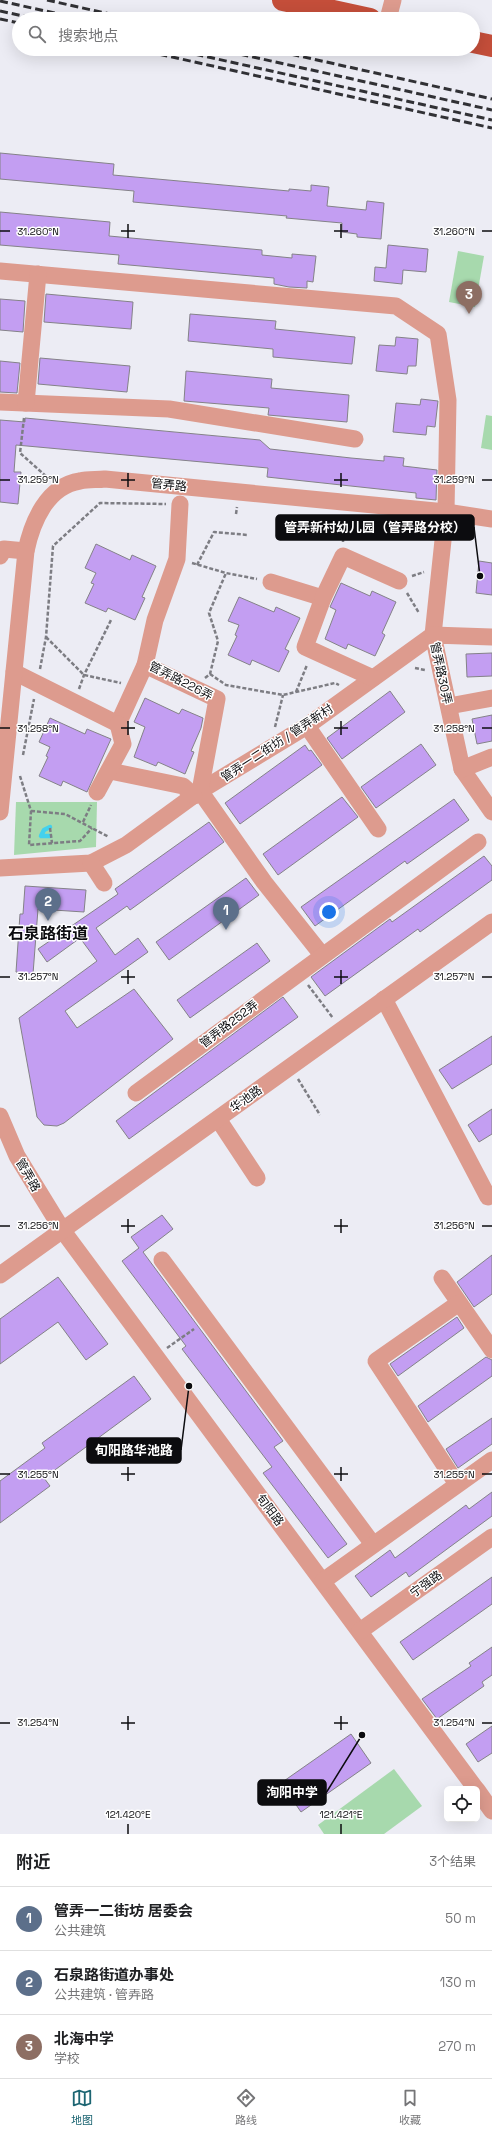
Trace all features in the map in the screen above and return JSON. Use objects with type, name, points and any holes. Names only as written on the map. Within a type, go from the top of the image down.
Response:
[{"type":"main road","points":[[283,0],[338,12]]},
{"type":"main road","points":[[480,43],[492,46]]},
{"type":"street","points":[[390,12],[393,0]]},
{"type":"street","points":[[0,271],[396,306],[438,334],[448,400],[446,512],[433,635]]},
{"type":"street","points":[[26,403],[38,274]]},
{"type":"street","points":[[0,402],[169,409],[355,439]]},
{"type":"street","name":"管弄路","points":[[0,812],[26,551],[31,529],[43,507],[60,489],[79,481],[105,479],[446,512],[492,520]]},
{"type":"street","name":"管弄路226弄","points":[[180,504],[177,559],[155,620],[145,665],[217,699],[197,793]]},
{"type":"street","points":[[0,556],[4,549],[26,551]]},
{"type":"street","points":[[373,678],[305,647],[322,598],[343,556],[399,581]]},
{"type":"street","points":[[271,582],[322,598]]},
{"type":"street","name":"管弄路30弄","points":[[492,637],[433,635],[462,769],[492,812]]},
{"type":"street","name":"管弄一二街坊 / 管弄新村","points":[[0,868],[91,863],[126,845],[197,793],[307,726],[433,635]]},
{"type":"street","points":[[97,792],[110,771],[123,744],[118,724],[145,665]]},
{"type":"street","points":[[14,672],[118,724]]},
{"type":"street","points":[[448,706],[492,698]]},
{"type":"street","points":[[307,726],[378,829]]},
{"type":"street","points":[[462,769],[492,757]]},
{"type":"street","points":[[110,771],[183,786],[197,793],[264,882],[322,955]]},
{"type":"street","name":"管弄路252弄","points":[[136,1093],[298,972],[478,842]]},
{"type":"street","points":[[91,863],[104,883]]},
{"type":"street","name":"华池路","points":[[0,1275],[492,922]]},
{"type":"street","points":[[384,999],[488,1197]]},
{"type":"street","points":[[218,1119],[257,1178]]},
{"type":"street","name":"管弄路","points":[[2,1123],[17,1156],[63,1230]]},
{"type":"street","name":"旬阳路","points":[[63,1230],[155,1357],[323,1580],[473,1786]]},
{"type":"street","points":[[162,1260],[372,1544]]},
{"type":"street","points":[[442,1278],[492,1350]]},
{"type":"street","points":[[457,1484],[376,1361],[459,1303]]},
{"type":"street","points":[[323,1580],[492,1460]]},
{"type":"street","name":"宁强路","points":[[360,1631],[492,1537]]},
{"type":"street","name":"旬阳路","points":[[480,1795],[492,1811]]},
{"type":"path","points":[[26,403],[20,453],[60,489]]},
{"type":"path","points":[[22,758],[38,684],[46,637],[53,546],[100,503],[180,504]]},
{"type":"path","points":[[343,556],[344,503]]},
{"type":"path","points":[[197,565],[214,532],[248,535]]},
{"type":"path","points":[[177,559],[226,573],[271,582]]},
{"type":"path","points":[[433,635],[399,581],[441,565]]},
{"type":"path","points":[[192,687],[210,674],[218,641],[209,613],[226,573]]},
{"type":"path","points":[[75,703],[84,675],[111,620]]},
{"type":"path","points":[[46,637],[84,675],[135,687]]},
{"type":"path","points":[[295,692],[313,651]]},
{"type":"path","points":[[392,664],[441,673]]},
{"type":"path","points":[[210,674],[226,685],[283,695],[335,683],[356,690]]},
{"type":"path","points":[[269,749],[283,695]]},
{"type":"path","points":[[19,773],[31,811],[29,845],[80,841],[92,828]]},
{"type":"path","points":[[31,811],[65,814],[126,845]]},
{"type":"path","points":[[50,828],[52,843]]},
{"type":"path","points":[[298,972],[343,1029]]},
{"type":"path","points":[[290,1067],[320,1115]]},
{"type":"path","points":[[155,1357],[206,1321]]},
{"type":"green space","points":[[458,251],[484,256],[475,307],[449,302]]},
{"type":"green space","points":[[486,415],[492,416],[492,450],[481,448]]},
{"type":"green space","points":[[16,802],[97,802],[96,847],[14,855]]},
{"type":"green space","points":[[394,1769],[422,1806],[384,1834],[324,1834],[318,1825]]},
{"type":"building","points":[[0,153],[114,164],[113,175],[289,191],[289,189],[311,191],[311,185],[329,187],[327,206],[366,210],[367,201],[384,203],[381,239],[357,237],[357,234],[342,232],[342,223],[286,218],[287,216],[133,202],[134,191],[0,179]]},
{"type":"building","points":[[0,212],[110,222],[109,236],[262,250],[262,255],[292,258],[292,254],[316,256],[313,282],[307,281],[307,288],[289,287],[274,284],[274,278],[118,264],[119,255],[0,245]]},
{"type":"building","points":[[388,245],[428,249],[426,272],[403,270],[402,284],[374,281],[375,267],[386,268]]},
{"type":"building","points":[[46,294],[133,302],[131,329],[44,322]]},
{"type":"building","points":[[0,299],[25,301],[23,332],[0,330]]},
{"type":"building","points":[[190,314],[276,321],[275,329],[355,337],[352,364],[273,357],[273,349],[188,341]]},
{"type":"building","points":[[396,337],[418,339],[416,366],[408,366],[407,374],[376,371],[379,345],[395,346]]},
{"type":"building","points":[[40,358],[130,366],[127,392],[38,384]]},
{"type":"building","points":[[0,361],[20,363],[17,393],[0,392]]},
{"type":"building","points":[[186,371],[272,379],[271,388],[349,395],[347,422],[268,415],[269,408],[184,401]]},
{"type":"building","points":[[421,399],[438,401],[435,427],[427,426],[426,435],[393,432],[396,403],[420,405]]},
{"type":"building","points":[[25,418],[260,440],[270,449],[351,458],[384,461],[384,456],[404,458],[403,466],[437,470],[436,500],[416,498],[416,493],[267,477],[268,468],[16,445],[14,472],[21,472],[18,504],[0,502],[0,420],[25,422]]},
{"type":"building","points":[[96,544],[130,560],[132,555],[156,566],[142,597],[145,598],[135,620],[108,608],[106,612],[85,603],[94,584],[91,583],[96,573],[85,568]]},
{"type":"building","points":[[479,561],[492,563],[492,595],[476,593]]},
{"type":"building","points":[[341,583],[370,596],[372,591],[396,602],[382,633],[385,635],[375,656],[348,644],[346,649],[325,639],[336,610],[330,607]]},
{"type":"building","points":[[239,597],[274,612],[276,607],[300,618],[285,649],[289,651],[279,672],[252,660],[250,665],[228,655],[237,636],[235,635],[239,625],[228,621]]},
{"type":"building","points":[[492,653],[492,676],[467,677],[466,654]]},
{"type":"building","points":[[390,691],[405,712],[342,759],[327,738]]},
{"type":"building","points":[[145,698],[179,714],[182,709],[203,718],[201,728],[191,751],[194,752],[185,774],[158,762],[156,766],[134,757],[145,727],[134,722]]},
{"type":"building","points":[[492,715],[492,741],[477,744],[472,719]]},
{"type":"building","points":[[50,718],[85,734],[87,729],[111,739],[87,792],[63,781],[61,786],[39,776],[48,757],[46,756],[50,747],[39,742]]},
{"type":"building","points":[[421,744],[436,765],[376,808],[361,787]]},
{"type":"building","points":[[305,745],[309,751],[311,750],[322,765],[240,824],[225,803]]},
{"type":"building","points":[[342,797],[358,817],[278,875],[263,854]]},
{"type":"building","points":[[454,799],[469,820],[407,864],[405,861],[315,926],[301,907]]},
{"type":"building","points":[[209,822],[224,842],[130,910],[127,906],[96,928],[115,955],[138,938],[148,952],[65,1011],[77,1028],[134,989],[173,1039],[64,1123],[57,1126],[44,1125],[37,1117],[19,1018],[97,961],[80,938],[47,962],[38,949],[118,894],[115,889]]},
{"type":"building","points":[[484,856],[492,866],[492,880],[420,932],[418,929],[325,996],[311,977],[390,919],[392,922]]},
{"type":"building","points":[[246,878],[259,895],[169,960],[156,942]]},
{"type":"building","points":[[25,886],[86,890],[84,912],[38,909],[33,974],[16,972],[20,914],[23,914]]},
{"type":"building","points":[[257,943],[270,961],[190,1018],[177,1000]]},
{"type":"building","points":[[283,997],[298,1017],[129,1139],[116,1121]]},
{"type":"building","points":[[492,1036],[492,1064],[452,1089],[439,1070]]},
{"type":"building","points":[[492,1109],[492,1134],[479,1142],[468,1125]]},
{"type":"building","points":[[162,1215],[173,1229],[143,1252],[283,1441],[274,1447],[347,1544],[328,1558],[263,1473],[272,1467],[182,1349],[186,1346],[122,1261],[139,1248],[131,1237]]},
{"type":"building","points":[[492,1255],[492,1294],[474,1307],[457,1282]]},
{"type":"building","points":[[58,1277],[108,1344],[86,1360],[58,1322],[0,1364],[0,1319]]},
{"type":"building","points":[[457,1317],[464,1328],[398,1376],[390,1364]]},
{"type":"building","points":[[486,1357],[492,1360],[492,1376],[428,1422],[418,1406]]},
{"type":"building","points":[[134,1376],[151,1399],[44,1478],[50,1486],[0,1523],[0,1481],[45,1448],[42,1443]]},
{"type":"building","points":[[492,1418],[492,1444],[458,1468],[446,1449]]},
{"type":"building","points":[[492,1492],[492,1516],[409,1577],[406,1572],[371,1597],[355,1576],[390,1550],[395,1558],[466,1505],[469,1509]]},
{"type":"building","points":[[492,1577],[492,1604],[413,1660],[400,1642]]},
{"type":"building","points":[[492,1647],[492,1675],[482,1682],[484,1686],[437,1719],[422,1699],[471,1666],[469,1663]]},
{"type":"building","points":[[492,1726],[492,1753],[478,1762],[466,1744]]},
{"type":"building","points":[[351,1734],[371,1763],[301,1812],[281,1783]]},
{"type":"waterway","points":[[50,827],[44,830],[41,836],[50,836]]},
{"type":"railway","points":[[47,0],[101,12]]},
{"type":"railway","points":[[0,1],[50,12]]},
{"type":"railway","points":[[0,11],[12,14]]},
{"type":"railway","points":[[0,19],[12,22]]},
{"type":"railway","points":[[168,56],[492,128]]},
{"type":"railway","points":[[204,56],[492,120]]},
{"type":"railway","points":[[249,56],[492,110]]},
{"type":"railway","points":[[299,56],[492,99]]},
{"type":"place","name":"北海中学","points":[[469,314]]},
{"type":"place","name":"管弄新村幼儿园（管弄路分校）","points":[[480,576]]},
{"type":"place","name":"石泉路街道办事处","points":[[48,921]]},
{"type":"place","name":"管弄一二街坊 居委会","points":[[226,930]]},
{"type":"place","name":"旬阳路华池路","points":[[189,1386]]},
{"type":"place","name":"洵阳中学","points":[[362,1735]]},
{"type":"district","name":"石泉路街道","points":[[48,933]]}]
